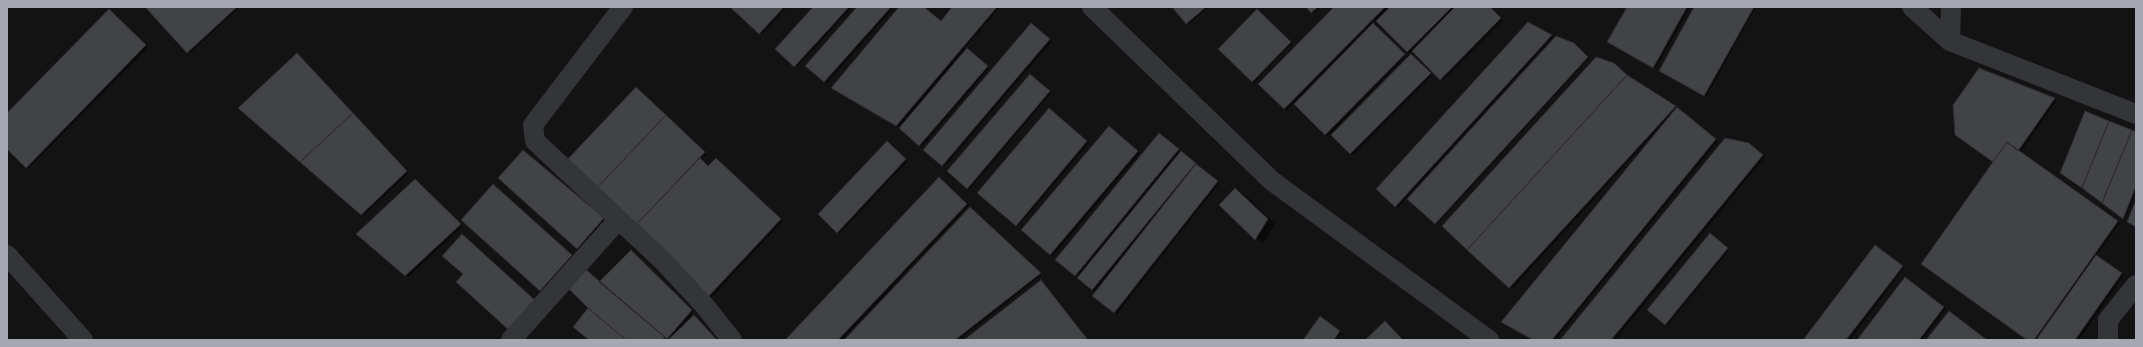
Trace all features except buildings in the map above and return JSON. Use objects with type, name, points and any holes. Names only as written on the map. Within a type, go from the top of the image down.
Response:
[{"type":"street","points":[[623,7],[533,125],[535,141],[662,260],[705,306],[732,340]]},
{"type":"street","points":[[1092,7],[1272,181],[1489,340]]},
{"type":"street","points":[[1912,7],[1950,41],[2136,114]]},
{"type":"street","points":[[1950,7],[1950,41]]},
{"type":"street","points":[[511,340],[618,220]]},
{"type":"street","points":[[7,255],[83,340]]},
{"type":"street","points":[[2108,340],[2108,320],[2136,285]]}]
